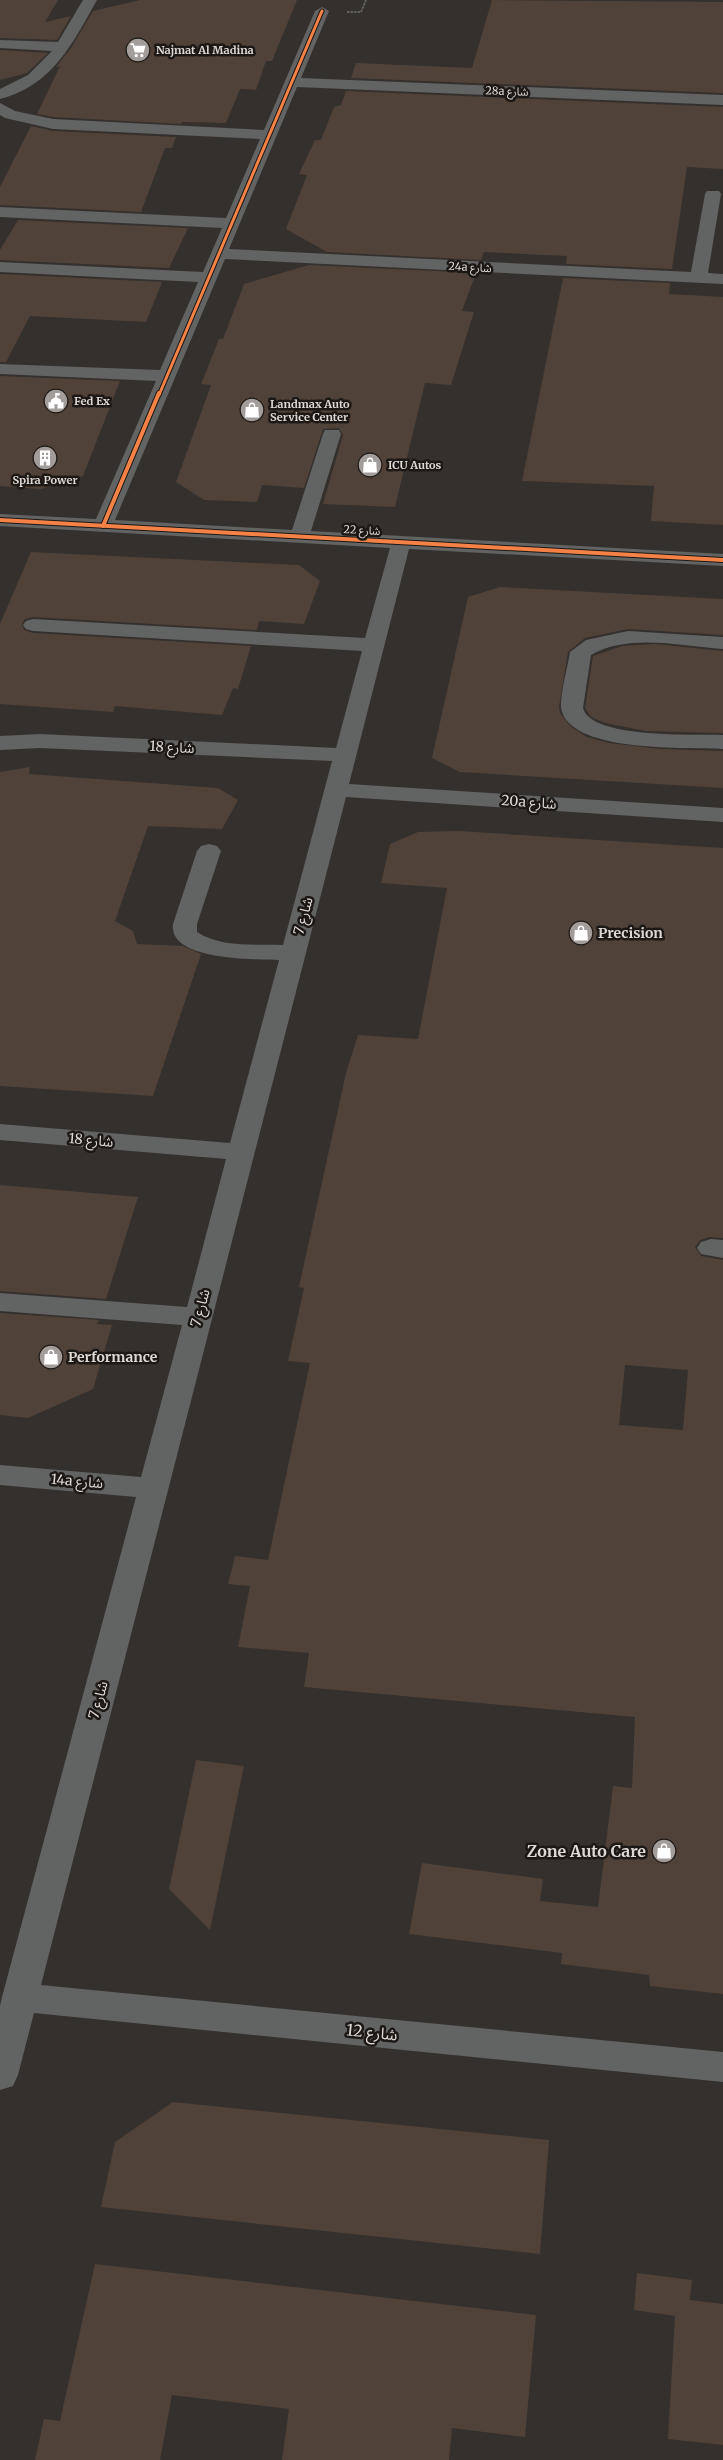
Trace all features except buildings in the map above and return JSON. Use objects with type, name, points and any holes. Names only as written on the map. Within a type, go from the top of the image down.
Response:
[{"type":"street","points":[[0,94],[37,78],[50,66],[90,0]]},
{"type":"street","points":[[103,526],[322,11]]},
{"type":"street","points":[[0,44],[62,47]]},
{"type":"street","name":"28a شارع","points":[[292,82],[723,100]]},
{"type":"street","points":[[0,108],[10,116],[53,124],[269,135]]},
{"type":"street","points":[[699,278],[713,194]]},
{"type":"street","points":[[0,212],[231,223]]},
{"type":"street","name":"24a شارع","points":[[218,254],[723,279]]},
{"type":"street","points":[[0,267],[208,277]]},
{"type":"street","points":[[0,368],[166,376]]},
{"type":"street","points":[[300,536],[332,434]]},
{"type":"street","name":"شارع 22","points":[[0,520],[723,560]]},
{"type":"street","name":"شارع 7","points":[[0,2075],[400,542]]},
{"type":"street","points":[[33,625],[374,645]]},
{"type":"street","points":[[723,643],[628,638],[599,641],[581,652],[572,708],[574,715],[580,723],[604,733],[723,742]]},
{"type":"street","name":"شارع 18","points":[[0,743],[40,741],[345,755]]},
{"type":"street","name":"20a شارع","points":[[336,790],[723,815]]},
{"type":"street","points":[[209,851],[184,924],[184,931],[189,938],[210,947],[293,953]]},
{"type":"street","name":"شارع 18","points":[[0,1132],[241,1152]]},
{"type":"street","points":[[0,1302],[198,1317]]},
{"type":"street","name":"14a شارع","points":[[0,1475],[153,1488]]},
{"type":"street","name":"شارع 12","points":[[20,1997],[723,2067]]},
{"type":"cycle path","points":[[103,526],[322,11]]},
{"type":"cycle path","points":[[0,520],[723,560]]},
{"type":"place","name":"Najmat Al Madina","points":[[138,50]]},
{"type":"place","name":"Fed Ex","points":[[56,401]]},
{"type":"place","name":"Landmax Auto Service Center","points":[[252,410]]},
{"type":"place","name":"Spira Power","points":[[45,458]]},
{"type":"place","name":"ICU Autos","points":[[370,465]]},
{"type":"place","name":"Precision","points":[[581,933]]},
{"type":"place","name":"Performance","points":[[51,1357]]},
{"type":"place","name":"Zone Auto Care","points":[[664,1851]]}]
